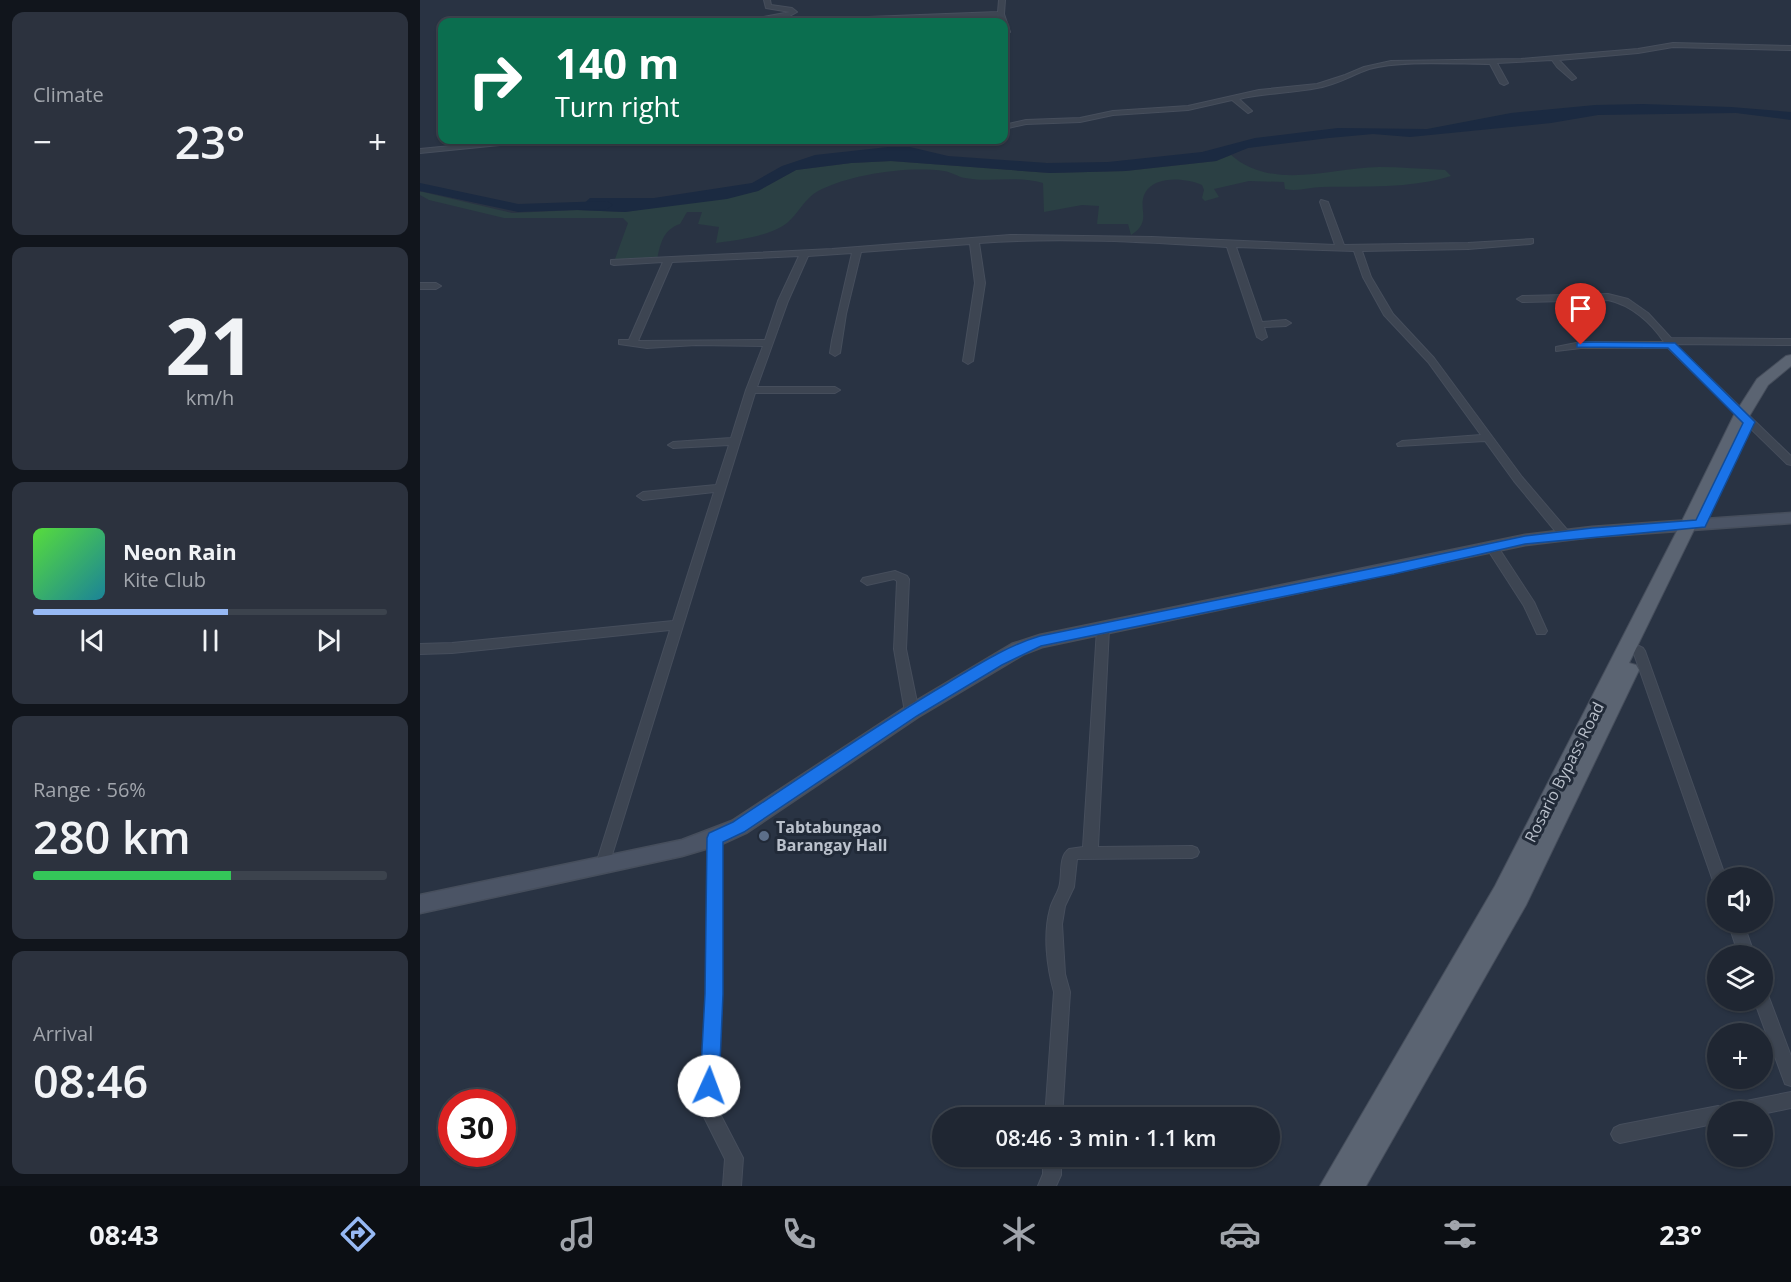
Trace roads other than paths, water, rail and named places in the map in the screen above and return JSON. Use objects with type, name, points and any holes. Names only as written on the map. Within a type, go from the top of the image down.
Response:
[{"type":"main road","name":"Rosario Bypass Road","points":[[1333,1186],[1503,893],[1695,524],[1762,382],[1791,359]]},
{"type":"main road","name":"Rosario Bypass Road","points":[[1746,418],[1767,390],[1791,368]]},
{"type":"main road","name":"Rosario Bypass Road","points":[[1351,1186],[1518,898],[1639,651],[1695,524]]},
{"type":"street","points":[[766,0],[768,7],[793,10],[793,13],[768,18]]},
{"type":"street","points":[[1002,0],[1003,18]]},
{"type":"street","points":[[869,18],[946,18],[1001,14]]},
{"type":"street","points":[[1008,126],[1026,122],[1080,120],[1113,112],[1178,110],[1259,92],[1318,86],[1386,63],[1492,61],[1638,51],[1673,45],[1791,48]]},
{"type":"street","points":[[1554,57],[1559,66],[1572,78]]},
{"type":"street","points":[[1492,61],[1504,83]]},
{"type":"street","points":[[1234,98],[1248,111]]},
{"type":"street","points":[[420,151],[490,144]]},
{"type":"street","points":[[1323,202],[1340,247]]},
{"type":"street","points":[[614,262],[856,250],[974,240],[1106,239],[1357,248],[1468,246],[1530,241]]},
{"type":"street","points":[[968,361],[980,283],[974,240]]},
{"type":"street","points":[[1232,245],[1262,337]]},
{"type":"street","points":[[1357,248],[1367,277],[1389,315],[1431,360],[1487,438],[1564,535]]},
{"type":"street","points":[[835,353],[841,313],[848,293],[856,250]]},
{"type":"street","points":[[603,864],[751,390],[783,301],[805,253]]},
{"type":"street","points":[[669,260],[627,343],[769,343]]},
{"type":"street","points":[[420,286],[436,286]]},
{"type":"street","points":[[1522,300],[1620,299],[1645,315],[1670,343],[1791,462]]},
{"type":"street","points":[[1258,325],[1286,323]]},
{"type":"street","points":[[1559,349],[1581,345],[1791,342]]},
{"type":"street","points":[[751,390],[835,390]]},
{"type":"street","points":[[1402,444],[1487,438]]},
{"type":"street","points":[[674,445],[735,441]]},
{"type":"street","points":[[643,496],[720,488]]},
{"type":"street","points":[[420,904],[681,848],[715,838],[739,827],[912,712],[1018,649],[1040,641],[1492,547],[1564,535],[1791,518]]},
{"type":"street","points":[[1492,547],[1530,605],[1541,631]]},
{"type":"street","points":[[867,581],[894,575],[903,579],[900,649],[912,712]]},
{"type":"street","points":[[420,649],[452,648],[676,625]]},
{"type":"street","points":[[1090,854],[1103,629]]},
{"type":"street","points":[[1639,651],[1715,867]]},
{"type":"street","points":[[715,838],[714,994],[708,1109],[734,1158],[732,1186]]},
{"type":"street","points":[[1054,1107],[1062,992],[1058,974],[1054,924],[1058,906],[1067,887],[1070,856],[1192,852]]},
{"type":"street","points":[[1766,1011],[1791,1078]]},
{"type":"street","points":[[1773,1104],[1791,1100]]},
{"type":"street","points":[[1620,1134],[1707,1116]]},
{"type":"street","points":[[1047,1186],[1052,1167]]},
{"type":"water","points":[[1643,104],[1791,112],[1791,120],[1736,113],[1598,115],[1551,123],[1410,137],[1373,134],[1329,138],[1248,148],[1216,161],[1125,171],[1050,173],[891,161],[851,163],[796,170],[758,191],[727,199],[625,212],[577,210],[590,198],[654,198],[752,183],[782,166],[815,155],[888,147],[910,147],[948,156],[1047,163],[1108,162],[1202,152],[1255,138],[1338,128],[1427,129],[1511,113],[1595,105]]},
{"type":"waterway","points":[[420,187],[518,208],[607,205]]},
{"type":"place","name":"Tabtabungao Barangay Hall","points":[[764,836]]}]
